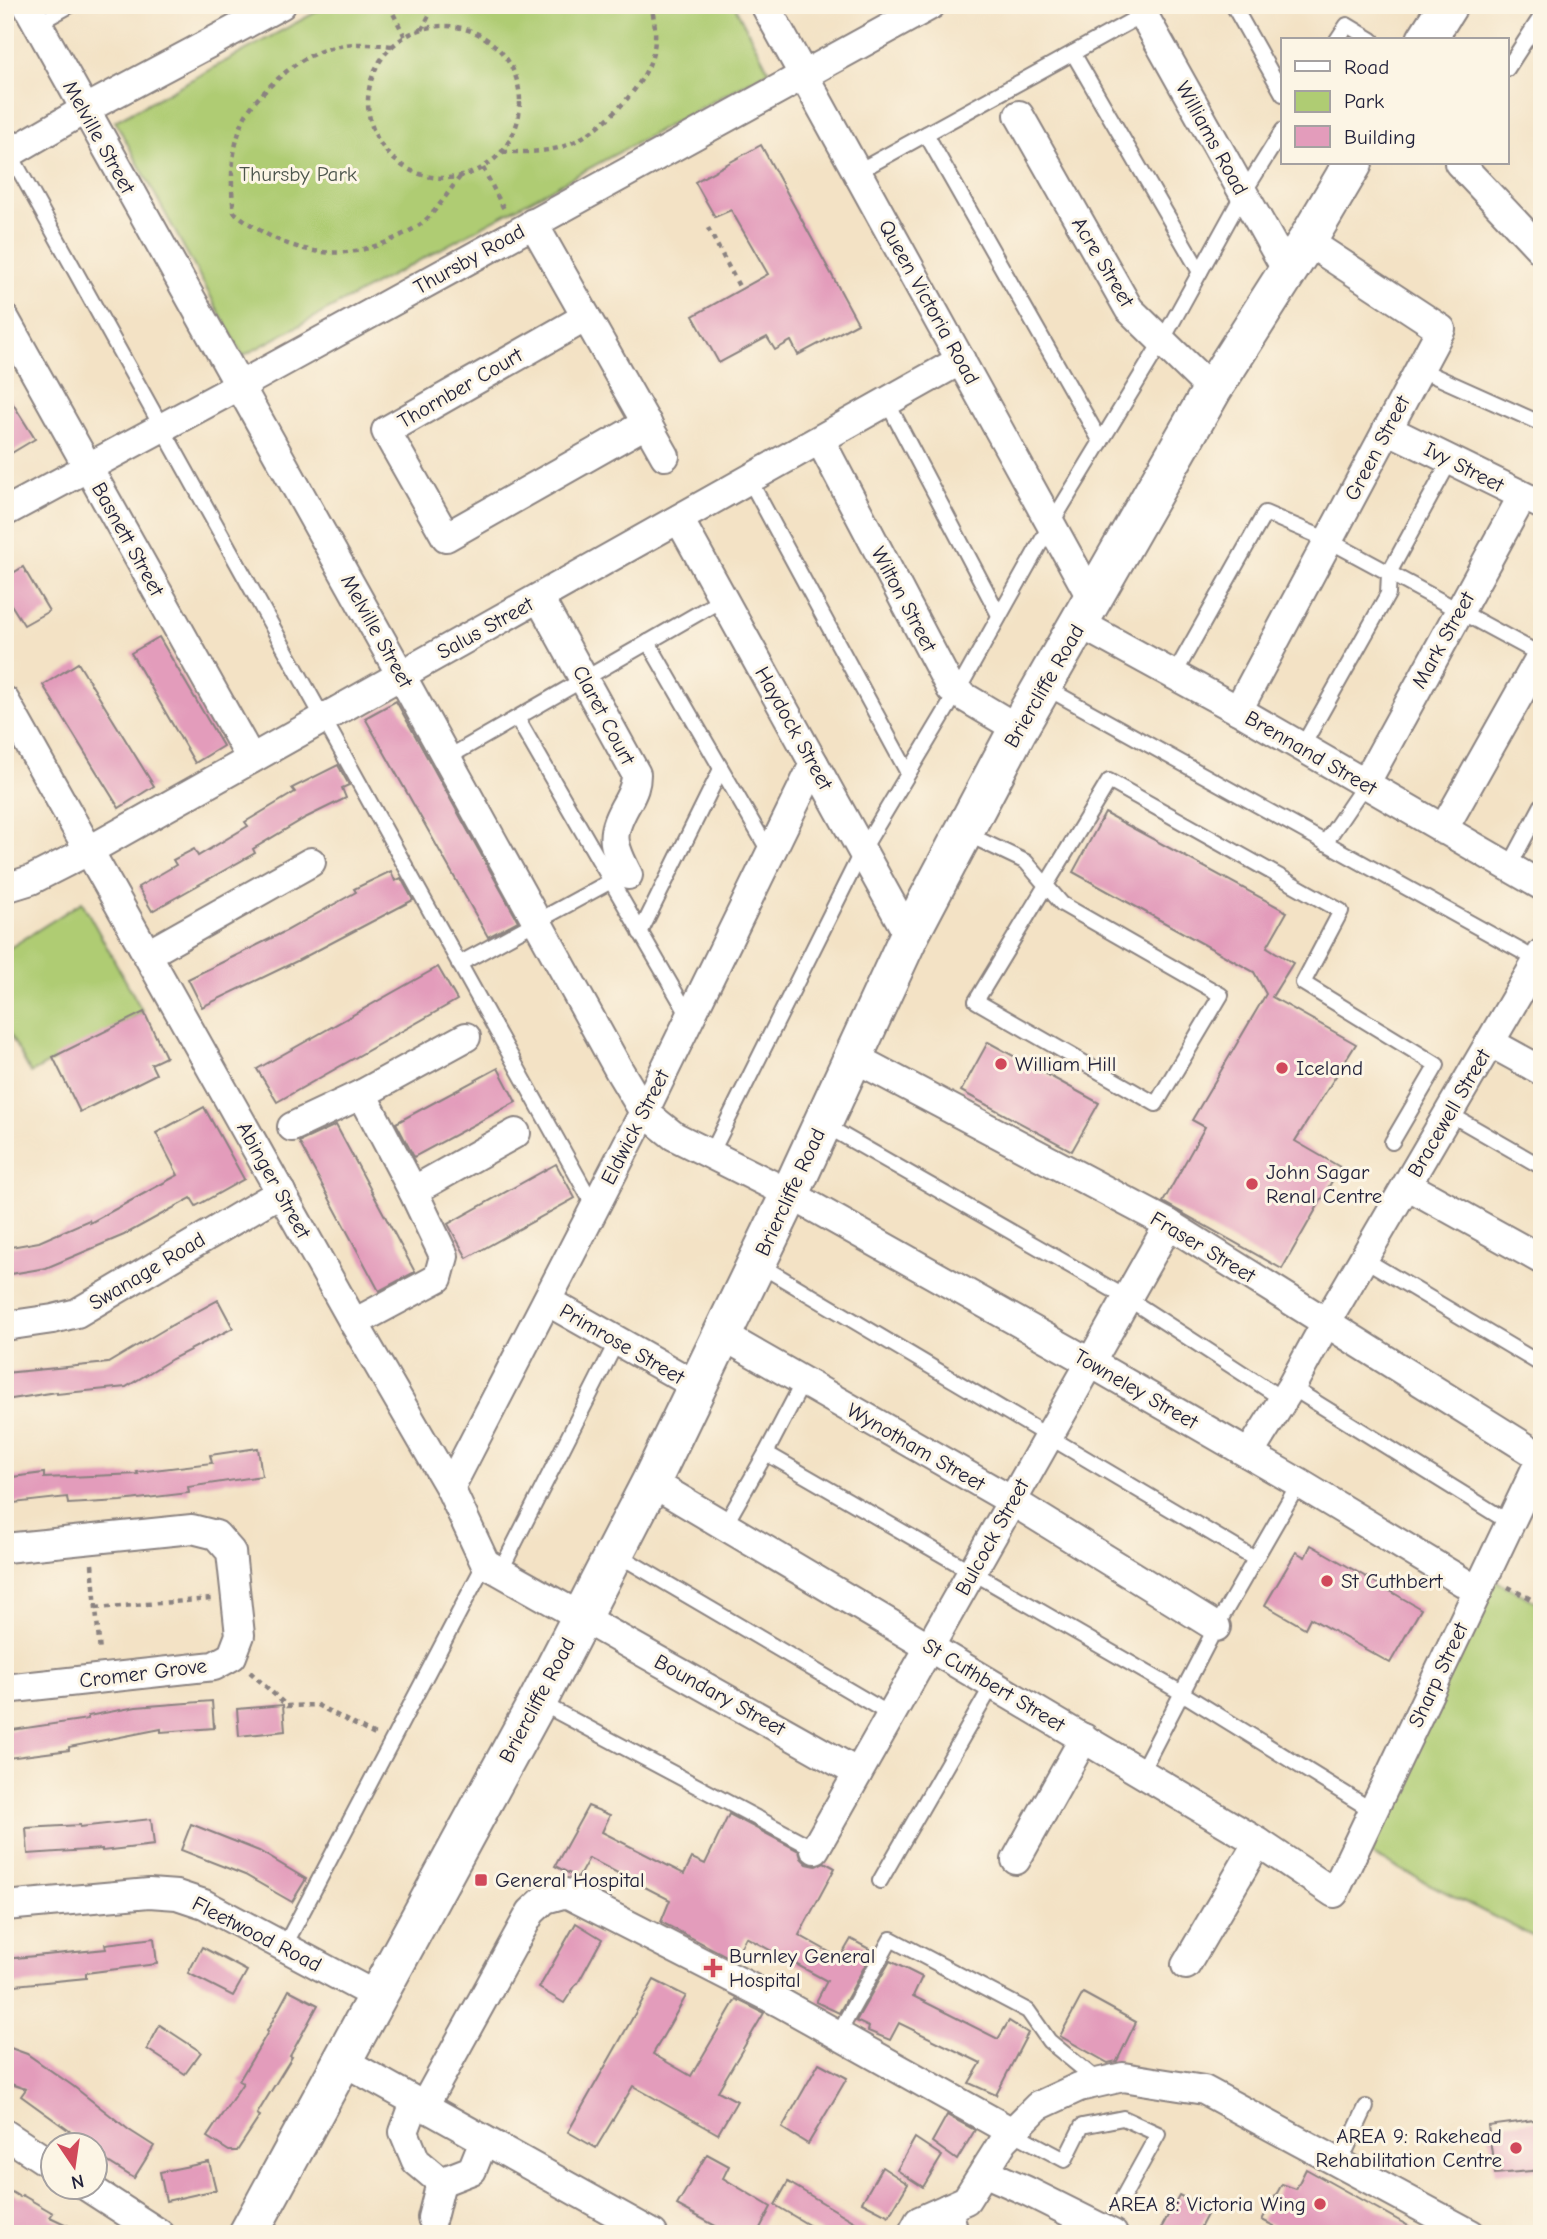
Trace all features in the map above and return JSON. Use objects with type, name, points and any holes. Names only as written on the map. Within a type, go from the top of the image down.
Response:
[{"type":"street","points":[[7,151],[281,5]]},
{"type":"street","name":"Queen Victoria Road","points":[[765,5],[1051,524],[1086,611]]},
{"type":"street","name":"Thursby Road","points":[[5,512],[931,5]]},
{"type":"street","points":[[1427,38],[1448,5]]},
{"type":"street","name":"Williams Road","points":[[1147,8],[1243,194],[1297,256]]},
{"type":"street","name":"Melville Street","points":[[32,15],[644,1112],[674,1136],[790,1194]]},
{"type":"street","name":"Acre Street","points":[[1019,115],[1129,309],[1212,390]]},
{"type":"street","name":"Briercliffe Road","points":[[248,2234],[538,1701],[651,1482],[757,1264],[909,936],[1018,729],[1212,390],[1352,164]]},
{"type":"street","points":[[1460,164],[1542,251]]},
{"type":"street","points":[[525,228],[586,317],[665,456]]},
{"type":"street","name":"Green Street","points":[[1238,710],[1441,329],[1297,256]]},
{"type":"street","name":"Thornber Court","points":[[586,317],[386,430],[446,537],[647,423]]},
{"type":"street","name":"Basnett Street","points":[[5,319],[251,759]]},
{"type":"street","name":"Salus Street","points":[[5,888],[32,880],[88,851],[961,360]]},
{"type":"street","name":"Ivy Street","points":[[1387,429],[1532,501]]},
{"type":"street","name":"Wilton Street","points":[[820,440],[951,689],[1018,729]]},
{"type":"street","name":"Mark Street","points":[[1365,784],[1460,610],[1532,501]]},
{"type":"street","name":"Haydock Street","points":[[679,519],[909,936]]},
{"type":"street","name":"Claret Court","points":[[539,598],[636,774],[633,793],[615,823],[619,878]]},
{"type":"street","name":"Brennand Street","points":[[1086,611],[1174,675],[1542,886]]},
{"type":"street","points":[[1443,830],[1540,656]]},
{"type":"street","name":"Abinger Street","points":[[5,701],[354,1323],[450,1488],[492,1568]]},
{"type":"street","name":"Eldwick Street","points":[[450,1488],[644,1112],[814,764]]},
{"type":"street","points":[[148,954],[311,862]]},
{"type":"street","name":"Bracewell Street","points":[[1249,1454],[1288,1394],[1326,1323],[1448,1113],[1538,964]]},
{"type":"street","points":[[292,1127],[362,1094],[466,1037]]},
{"type":"street","points":[[1491,1043],[1542,1071]]},
{"type":"street","name":"Fraser Street","points":[[853,1057],[1169,1224],[1542,1456]]},
{"type":"street","points":[[354,1323],[438,1278],[444,1256],[362,1094]]},
{"type":"street","points":[[413,1191],[516,1133]]},
{"type":"street","points":[[1407,1185],[1542,1260]]},
{"type":"street","name":"Swanage Road","points":[[5,1326],[77,1313],[281,1192]]},
{"type":"street","name":"Towneley Street","points":[[790,1194],[1299,1483],[1481,1583]]},
{"type":"street","name":"Bulcock Street","points":[[815,1849],[1169,1224]]},
{"type":"street","name":"Primrose Street","points":[[547,1301],[698,1386]]},
{"type":"street","name":"Wynotham Street","points":[[722,1335],[1012,1501],[1216,1627]]},
{"type":"street","name":"Sharp Street","points":[[1334,1893],[1542,1456]]},
{"type":"street","name":"St Cuthbert Street","points":[[651,1482],[1258,1842],[1334,1893]]},
{"type":"street","name":"Cromer Grove","points":[[5,1548],[192,1529],[216,1535],[231,1552],[240,1635],[233,1656],[214,1666],[5,1689]]},
{"type":"street","points":[[492,1568],[581,1617]]},
{"type":"street","name":"Boundary Street","points":[[581,1617],[858,1773]]},
{"type":"street","points":[[1016,1860],[1084,1738]]},
{"type":"street","points":[[1186,1965],[1258,1842]]},
{"type":"street","name":"Fleetwood Road","points":[[5,1906],[149,1892],[177,1895],[204,1904],[378,1997]]},
{"type":"street","points":[[441,2182],[416,2161],[404,2132],[531,1912],[545,1899],[566,1893],[781,2003],[1012,2132]]},
{"type":"street","points":[[343,2061],[653,2234]]},
{"type":"street","points":[[912,2234],[919,2221],[951,2221],[1003,2140],[1038,2106],[1079,2087],[1123,2077],[1205,2090],[1471,2234]]},
{"type":"street","points":[[5,2134],[38,2156]]},
{"type":"street","points":[[441,2182],[472,2170],[484,2140]]},
{"type":"street","points":[[984,2172],[1113,2234]]},
{"type":"street","points":[[432,2218],[441,2182]]},
{"type":"street","points":[[108,2200],[160,2234]]},
{"type":"lane","points":[[32,15],[71,5]]},
{"type":"lane","points":[[1233,5],[1281,90]]},
{"type":"lane","points":[[857,172],[1073,53],[1147,8]]},
{"type":"lane","points":[[1508,67],[1542,15]]},
{"type":"lane","points":[[1338,38],[1346,25],[1369,38]]},
{"type":"lane","points":[[1073,53],[1200,272]]},
{"type":"lane","points":[[710,1156],[862,851],[957,692],[1051,524],[1162,341],[1243,194],[1281,133]]},
{"type":"lane","points":[[926,134],[1101,442]]},
{"type":"lane","points":[[7,151],[595,1208]]},
{"type":"lane","points":[[1419,369],[1542,424]]},
{"type":"lane","points":[[887,402],[999,615]]},
{"type":"lane","points":[[1302,747],[1388,594],[1389,573],[1450,460]]},
{"type":"lane","points":[[749,479],[908,774]]},
{"type":"lane","points":[[1174,675],[1265,513],[1328,540],[1540,656]]},
{"type":"lane","points":[[447,758],[723,599]]},
{"type":"lane","points":[[648,642],[770,853]]},
{"type":"lane","points":[[1042,686],[1325,842],[1538,964]]},
{"type":"lane","points":[[517,718],[619,878],[640,933],[690,1018]]},
{"type":"lane","points":[[640,933],[721,769]]},
{"type":"lane","points":[[963,833],[1026,862],[1045,886],[1062,904],[1221,995],[1156,1104],[976,1001],[1045,886],[1109,781],[1341,911],[1303,983],[1437,1065],[1392,1142]]},
{"type":"lane","points":[[1325,842],[1365,784]]},
{"type":"lane","points":[[1509,867],[1542,805]]},
{"type":"lane","points":[[459,964],[619,878]]},
{"type":"lane","points":[[1448,1113],[1542,1167]]},
{"type":"lane","points":[[822,1124],[1127,1298],[1510,1523]]},
{"type":"lane","points":[[1364,1259],[1542,1365]]},
{"type":"lane","points":[[757,1264],[1255,1559]]},
{"type":"lane","points":[[284,1947],[392,1743],[617,1341]]},
{"type":"lane","points":[[725,1525],[803,1382]]},
{"type":"lane","points":[[766,1453],[1182,1693],[1373,1811]]},
{"type":"lane","points":[[1141,1772],[1216,1627],[1299,1483]]},
{"type":"lane","points":[[614,1552],[891,1715]]},
{"type":"lane","points":[[880,1881],[992,1684]]},
{"type":"lane","points":[[538,1701],[815,1849]]},
{"type":"lane","points":[[838,2034],[891,1939],[1028,2011],[1049,2041],[1099,2082]]},
{"type":"lane","points":[[1340,2162],[1366,2107]]},
{"type":"lane","points":[[1012,2132],[1065,2160],[1082,2126],[1123,2118],[1158,2134],[1122,2199]]},
{"type":"path","points":[[389,5],[405,37]]},
{"type":"path","points":[[422,30],[434,5]]},
{"type":"path","points":[[502,152],[536,152],[566,146],[589,134],[614,114],[636,88],[653,55],[656,27],[651,5]]},
{"type":"path","points":[[438,26],[464,28],[487,39],[506,57],[517,79],[521,104],[516,130],[502,152],[483,168],[460,177],[435,178],[411,171],[391,158],[376,137],[368,114],[368,90],[376,66],[392,46],[405,37],[438,26]]},
{"type":"path","points":[[392,46],[363,42],[329,48],[303,58],[259,97],[243,119],[236,146],[231,170],[234,212],[281,243],[314,252],[346,253],[373,248],[423,223],[460,177]]},
{"type":"path","points":[[483,168],[525,228]]},
{"type":"path","points":[[708,228],[741,289]]},
{"type":"path","points":[[89,1539],[102,1678]]},
{"type":"path","points":[[1481,1583],[1542,1605]]},
{"type":"path","points":[[96,1608],[236,1597]]},
{"type":"path","points":[[233,1656],[287,1706],[317,1705],[392,1743]]},
{"type":"green space","name":"Thursby Park","points":[[329,5],[734,5],[769,71],[243,356],[115,121]]},
{"type":"green space","points":[[82,902],[143,1012],[31,1073],[5,1026],[5,951]]},
{"type":"green space","points":[[1485,1575],[1542,1605],[1542,1941],[1356,1847]]},
{"type":"building","points":[[761,145],[858,323],[798,355],[791,341],[775,350],[767,337],[719,363],[693,316],[768,274],[731,210],[715,217],[695,182]]},
{"type":"building","points":[[5,391],[35,439],[5,457]]},
{"type":"building","points":[[23,567],[49,611],[24,625],[5,595],[5,578]]},
{"type":"building","points":[[159,637],[223,746],[195,763],[131,653]]},
{"type":"building","points":[[78,663],[154,786],[119,808],[43,685]]},
{"type":"building","points":[[396,701],[518,921],[488,937],[365,718]]},
{"type":"building","points":[[338,765],[349,785],[342,788],[346,798],[305,818],[253,849],[255,853],[152,911],[138,887],[176,865],[173,860],[194,849],[198,856],[248,826],[245,822],[295,792],[292,788]]},
{"type":"building","points":[[1105,813],[1287,912],[1267,947],[1293,963],[1272,997],[1356,1044],[1295,1141],[1340,1167],[1282,1269],[1163,1202],[1205,1127],[1192,1120],[1266,994],[1254,972],[1073,872]]},
{"type":"building","points":[[391,871],[395,881],[401,878],[413,900],[202,1007],[188,979],[286,931],[356,892],[354,889]]},
{"type":"building","points":[[438,967],[457,1000],[277,1102],[257,1069]]},
{"type":"building","points":[[144,1012],[166,1057],[151,1064],[156,1074],[80,1112],[53,1057]]},
{"type":"building","points":[[988,1042],[1099,1103],[1072,1151],[961,1091]]},
{"type":"building","points":[[498,1068],[516,1102],[414,1157],[396,1123]]},
{"type":"building","points":[[204,1107],[244,1179],[196,1206],[191,1198],[124,1235],[46,1268],[5,1275],[5,1248],[39,1242],[89,1220],[90,1223],[178,1175],[156,1133]]},
{"type":"building","points":[[336,1125],[415,1272],[379,1291],[299,1142]]},
{"type":"building","points":[[556,1164],[575,1198],[467,1258],[448,1224]]},
{"type":"building","points":[[218,1300],[233,1328],[172,1359],[126,1387],[57,1392],[5,1400],[5,1373],[108,1363]]},
{"type":"building","points":[[258,1448],[262,1476],[188,1487],[189,1493],[121,1501],[68,1504],[67,1497],[5,1504],[5,1478],[44,1473],[44,1478],[138,1474],[137,1472],[212,1463],[210,1455]]},
{"type":"building","name":"St Cuthbert","points":[[1311,1545],[1421,1609],[1390,1663],[1310,1618],[1305,1628],[1265,1605],[1296,1552],[1305,1557]]},
{"type":"building","points":[[212,1701],[214,1728],[161,1732],[161,1729],[69,1747],[69,1750],[8,1758],[5,1731],[88,1719],[88,1716],[136,1707]]},
{"type":"building","points":[[283,1705],[285,1731],[239,1736],[237,1709]]},
{"type":"building","points":[[588,1806],[610,1815],[602,1832],[684,1874],[692,1858],[705,1864],[729,1814],[799,1851],[807,1864],[816,1866],[824,1862],[835,1868],[799,1935],[840,1958],[851,1939],[873,1951],[839,2013],[816,2002],[827,1981],[746,1937],[734,1960],[661,1922],[670,1900],[589,1858],[578,1878],[555,1866]]},
{"type":"building","points":[[151,1819],[154,1845],[102,1851],[28,1854],[26,1828],[80,1827]]},
{"type":"building","points":[[191,1824],[259,1851],[306,1879],[292,1902],[245,1875],[181,1850]]},
{"type":"building","points":[[576,1923],[602,1939],[564,2003],[539,1988]]},
{"type":"building","points":[[154,1938],[157,1964],[86,1973],[86,1978],[5,1986],[5,1959],[106,1949],[105,1944]]},
{"type":"building","points":[[202,1947],[247,1971],[233,1996],[188,1973]]},
{"type":"building","points":[[890,1961],[922,1977],[913,1996],[998,2039],[1009,2021],[1028,2033],[996,2095],[969,2083],[981,2063],[899,2023],[890,2040],[868,2031],[869,2027],[856,2021]]},
{"type":"building","points":[[654,1980],[686,1996],[653,2054],[691,2076],[736,1999],[764,2013],[718,2091],[737,2101],[718,2134],[633,2086],[596,2148],[568,2132]]},
{"type":"building","points":[[289,1990],[318,2005],[290,2056],[292,2057],[257,2114],[260,2116],[237,2151],[229,2151],[207,2137],[243,2083],[239,2081]]},
{"type":"building","points":[[1083,1993],[1136,2022],[1117,2061],[1108,2063],[1060,2036]]},
{"type":"building","points":[[160,2025],[201,2052],[185,2074],[147,2049]]},
{"type":"building","points":[[5,2046],[27,2054],[154,2146],[134,2178],[108,2162],[108,2130],[68,2130],[21,2096],[26,2089],[5,2082]]},
{"type":"building","points":[[819,2063],[847,2078],[808,2144],[782,2128]]},
{"type":"building","points":[[947,2115],[975,2130],[957,2160],[932,2142]]},
{"type":"building","name":"AREA 9: Rakehead Rehabilitation Centre","points":[[1542,2119],[1542,2170],[1495,2174],[1488,2126]]},
{"type":"building","points":[[915,2138],[942,2156],[923,2187],[897,2170]]},
{"type":"building","points":[[707,2154],[729,2166],[723,2178],[771,2207],[757,2234],[730,2234],[677,2205]]},
{"type":"building","points":[[209,2162],[216,2190],[166,2201],[160,2172]]},
{"type":"building","points":[[882,2167],[908,2184],[889,2216],[862,2202]]},
{"type":"building","name":"AREA 8: Victoria Wing","points":[[1306,2169],[1423,2234],[1270,2234],[1274,2226],[1262,2220],[1282,2184],[1296,2189]]},
{"type":"building","points":[[788,2182],[875,2234],[824,2234],[775,2205]]},
{"type":"building","points":[[5,2188],[53,2213],[50,2217],[86,2234],[5,2234]]},
{"type":"building","points":[[1179,2195],[1209,2211],[1197,2234],[1158,2234]]},
{"type":"place","name":"William Hill","points":[[1001,1064]]},
{"type":"place","name":"Iceland","points":[[1282,1068]]},
{"type":"place","name":"John Sagar Renal Centre","points":[[1252,1184]]},
{"type":"place","name":"St Cuthbert","points":[[1327,1581]]},
{"type":"place","name":"General Hospital","points":[[481,1880]]},
{"type":"place","name":"Burnley General Hospital","points":[[713,1968]]},
{"type":"place","name":"AREA 9: Rakehead Rehabilitation Centre","points":[[1516,2148]]},
{"type":"place","name":"AREA 8: Victoria Wing","points":[[1320,2204]]}]
